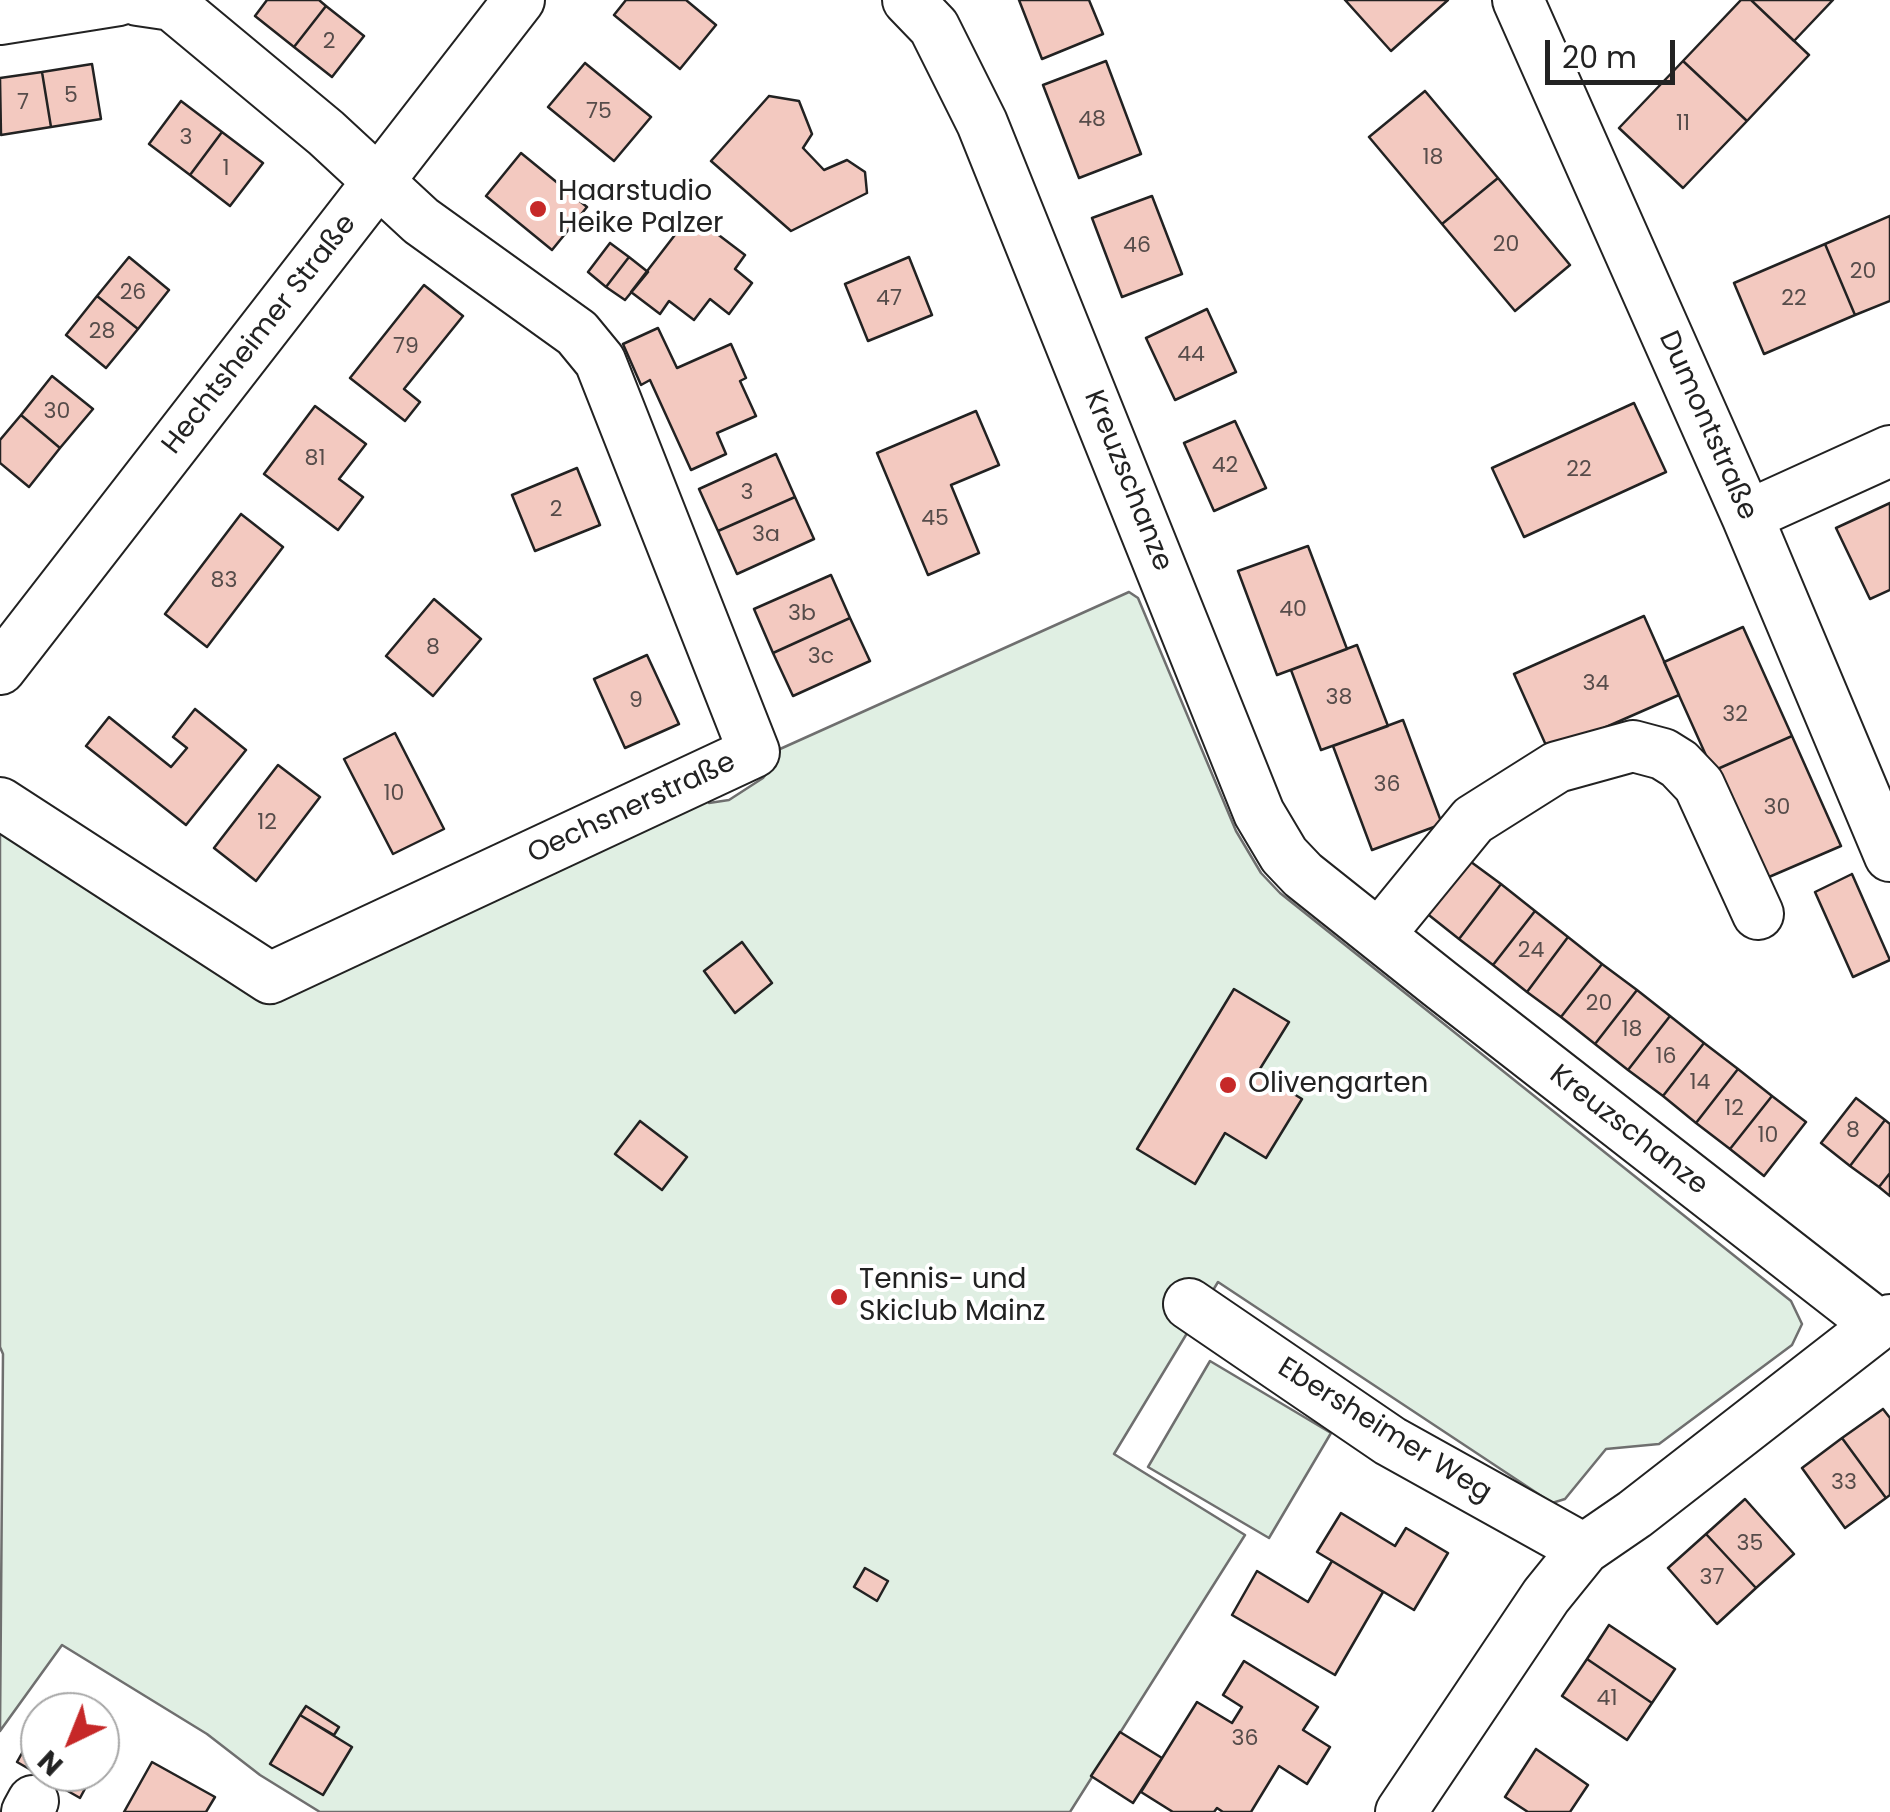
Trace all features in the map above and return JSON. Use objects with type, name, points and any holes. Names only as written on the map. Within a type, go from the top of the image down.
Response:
[{"type":"street","points":[[0,19],[119,0]]},
{"type":"street","points":[[138,0],[172,5],[326,133],[378,182]]},
{"type":"street","name":"Hechtsheimer Straße","points":[[0,669],[519,0]]},
{"type":"street","name":"Kreuzschanze","points":[[908,0],[934,27],[982,123],[1259,813],[1284,855],[1303,875],[1380,935],[1884,1322]]},
{"type":"street","name":"Dumontstraße","points":[[1518,0],[1747,516],[1890,856]]},
{"type":"street","name":"Oechsnerstraße","points":[[0,803],[270,978],[754,752],[600,361],[577,333],[422,221],[378,182]]},
{"type":"street","points":[[1747,516],[1890,451]]},
{"type":"street","points":[[1380,935],[1474,820],[1557,767],[1634,746],[1663,754],[1679,764],[1698,786],[1758,914]]},
{"type":"street","name":"Ebersheimer Weg","points":[[1189,1304],[1390,1441],[1584,1550]]},
{"type":"street","points":[[1401,1812],[1546,1596],[1584,1550],[1884,1322]]},
{"type":"green space","points":[[1129,592],[1138,598],[1236,831],[1261,873],[1280,893],[1791,1301],[1802,1324],[1792,1345],[1659,1444],[1606,1449],[1565,1499],[1552,1503],[1218,1282],[1114,1454],[1245,1535],[1070,1812],[320,1812],[260,1775],[207,1734],[62,1645],[28,1692],[20,1692],[20,1703],[0,1731],[0,832],[281,988],[706,796],[709,803],[729,800],[763,778],[780,749]]},
{"type":"green space","points":[[1210,1361],[1331,1433],[1269,1538],[1148,1467]]},
{"type":"building","points":[[267,0],[319,0],[326,6],[294,47],[255,16]]},
{"type":"building","points":[[626,0],[686,0],[716,25],[680,69],[614,15]]},
{"type":"building","points":[[1019,0],[1089,0],[1103,34],[1042,59]]},
{"type":"building","points":[[1345,0],[1448,0],[1391,51]]},
{"type":"building","points":[[1741,0],[1751,0],[1809,55],[1747,121],[1683,61]]},
{"type":"building","points":[[1751,0],[1833,0],[1794,41]]},
{"type":"building","points":[[326,6],[364,36],[332,77],[294,47]]},
{"type":"building","points":[[1106,61],[1141,154],[1079,178],[1043,85]]},
{"type":"building","points":[[1683,61],[1747,121],[1683,188],[1619,128]]},
{"type":"building","points":[[585,63],[651,117],[614,161],[548,107]]},
{"type":"building","points":[[92,64],[101,119],[51,127],[42,72]]},
{"type":"building","points":[[42,72],[51,127],[1,135],[0,78]]},
{"type":"building","points":[[1425,91],[1498,178],[1442,224],[1369,137]]},
{"type":"building","points":[[769,96],[799,101],[812,134],[803,148],[824,170],[847,160],[865,172],[867,193],[791,231],[711,161]]},
{"type":"building","points":[[181,101],[222,132],[190,175],[149,144]]},
{"type":"building","points":[[222,132],[263,163],[230,206],[190,175]]},
{"type":"building","points":[[521,153],[587,207],[552,250],[486,196]]},
{"type":"building","points":[[1498,178],[1570,265],[1515,311],[1442,224]]},
{"type":"building","points":[[1152,196],[1182,274],[1122,297],[1092,218]]},
{"type":"building","points":[[691,214],[745,255],[735,269],[752,283],[729,314],[710,299],[694,320],[669,301],[660,314],[631,292]]},
{"type":"building","points":[[1890,216],[1890,301],[1855,315],[1825,244]]},
{"type":"building","points":[[610,243],[629,257],[606,287],[588,272]]},
{"type":"building","points":[[1825,244],[1855,315],[1764,354],[1734,283]]},
{"type":"building","points":[[129,257],[169,290],[138,329],[97,296]]},
{"type":"building","points":[[629,257],[648,272],[625,300],[606,287]]},
{"type":"building","points":[[909,257],[932,315],[868,341],[845,284]]},
{"type":"building","points":[[424,285],[463,316],[404,389],[420,402],[405,421],[350,378]]},
{"type":"building","points":[[97,296],[138,329],[106,368],[66,335]]},
{"type":"building","points":[[1207,309],[1236,372],[1175,400],[1146,338]]},
{"type":"building","points":[[658,328],[677,368],[731,344],[746,378],[740,381],[756,416],[717,433],[726,454],[691,470],[650,380],[641,385],[623,344]]},
{"type":"building","points":[[52,376],[93,409],[60,448],[21,415]]},
{"type":"building","points":[[1634,403],[1666,472],[1524,537],[1492,468]]},
{"type":"building","points":[[315,406],[366,444],[339,479],[363,497],[338,530],[264,474]]},
{"type":"building","points":[[976,411],[999,465],[951,485],[979,553],[928,575],[877,453]]},
{"type":"building","points":[[21,415],[60,448],[29,487],[0,463],[0,440]]},
{"type":"building","points":[[1235,421],[1266,488],[1214,511],[1184,443]]},
{"type":"building","points":[[776,454],[795,497],[718,531],[699,489]]},
{"type":"building","points":[[577,468],[600,525],[535,551],[512,495]]},
{"type":"building","points":[[795,497],[814,539],[737,574],[718,531]]},
{"type":"building","points":[[1890,503],[1890,590],[1870,599],[1836,528]]},
{"type":"building","points":[[241,514],[283,547],[207,647],[165,614]]},
{"type":"building","points":[[1308,546],[1347,649],[1277,675],[1238,571]]},
{"type":"building","points":[[831,575],[850,618],[773,653],[754,609]]},
{"type":"building","points":[[434,599],[481,639],[433,696],[386,656]]},
{"type":"building","points":[[1644,616],[1679,695],[1549,752],[1514,674]]},
{"type":"building","points":[[850,618],[870,661],[793,696],[773,653]]},
{"type":"building","points":[[1743,627],[1792,736],[1713,771],[1664,662]]},
{"type":"building","points":[[1357,645],[1388,726],[1321,750],[1291,670]]},
{"type":"building","points":[[647,655],[679,724],[625,748],[594,679]]},
{"type":"building","points":[[195,709],[246,750],[186,825],[86,746],[109,717],[171,767],[187,748],[173,737]]},
{"type":"building","points":[[1403,720],[1442,824],[1372,850],[1333,746]]},
{"type":"building","points":[[395,733],[444,829],[393,854],[344,759]]},
{"type":"building","points":[[1792,736],[1841,846],[1762,880],[1713,771]]},
{"type":"building","points":[[278,765],[320,797],[256,881],[214,848]]},
{"type":"building","points":[[1467,859],[1501,884],[1459,939],[1425,912]]},
{"type":"building","points":[[1852,874],[1890,960],[1853,977],[1815,892]]},
{"type":"building","points":[[1501,884],[1535,911],[1493,965],[1459,939]]},
{"type":"building","points":[[1535,911],[1568,937],[1527,992],[1493,965]]},
{"type":"building","points":[[1568,937],[1602,964],[1561,1017],[1527,992]]},
{"type":"building","points":[[742,942],[772,983],[735,1013],[704,971]]},
{"type":"building","points":[[1602,964],[1637,990],[1595,1044],[1561,1017]]},
{"type":"building","name":"Olivengarten","points":[[1234,989],[1289,1022],[1258,1072],[1302,1099],[1266,1158],[1225,1133],[1195,1184],[1137,1149]]},
{"type":"building","points":[[1637,990],[1670,1016],[1628,1070],[1595,1044]]},
{"type":"building","points":[[1670,1016],[1704,1043],[1663,1096],[1628,1070]]},
{"type":"building","points":[[1704,1043],[1738,1069],[1696,1123],[1663,1096]]},
{"type":"building","points":[[1738,1069],[1772,1096],[1730,1149],[1696,1123]]},
{"type":"building","points":[[1772,1096],[1806,1122],[1764,1176],[1730,1149]]},
{"type":"building","points":[[1856,1098],[1885,1120],[1850,1166],[1821,1143]]},
{"type":"building","points":[[1885,1120],[1890,1124],[1890,1173],[1879,1187],[1850,1166]]},
{"type":"building","points":[[640,1121],[687,1157],[662,1190],[615,1154]]},
{"type":"building","points":[[1890,1173],[1890,1196],[1879,1187]]},
{"type":"building","points":[[1883,1409],[1890,1418],[1890,1495],[1886,1498],[1842,1438]]},
{"type":"building","points":[[1842,1438],[1886,1498],[1845,1528],[1802,1468]]},
{"type":"building","points":[[1745,1499],[1794,1554],[1756,1588],[1706,1534]]},
{"type":"building","points":[[1341,1513],[1395,1546],[1406,1528],[1448,1553],[1414,1610],[1317,1552]]},
{"type":"building","points":[[1706,1534],[1756,1588],[1717,1624],[1668,1568]]},
{"type":"building","points":[[1332,1561],[1383,1592],[1335,1675],[1232,1615],[1257,1571],[1308,1602]]},
{"type":"building","points":[[865,1568],[888,1581],[877,1601],[854,1587]]},
{"type":"building","points":[[1609,1625],[1675,1669],[1652,1703],[1587,1659]]},
{"type":"building","points":[[1587,1659],[1652,1703],[1627,1740],[1562,1696]]},
{"type":"building","points":[[1244,1661],[1318,1707],[1303,1730],[1330,1747],[1307,1784],[1279,1766],[1251,1812],[1223,1812],[1217,1808],[1214,1812],[1173,1812],[1141,1792],[1197,1702],[1232,1723],[1242,1707],[1223,1695]]},
{"type":"building","points":[[306,1706],[339,1727],[334,1735],[300,1715]]},
{"type":"building","points":[[300,1715],[352,1747],[323,1795],[270,1764]]},
{"type":"building","points":[[1120,1732],[1162,1758],[1133,1803],[1091,1776]]},
{"type":"building","points":[[1536,1749],[1588,1785],[1570,1812],[1528,1812],[1505,1797]]},
{"type":"building","points":[[152,1762],[215,1797],[206,1812],[124,1812]]},
{"type":"place","name":"Haarstudio Heike Palzer","points":[[538,209]]},
{"type":"place","name":"Olivengarten","points":[[1228,1085]]},
{"type":"place","name":"Tennis- und Skiclub Mainz","points":[[839,1297]]}]
